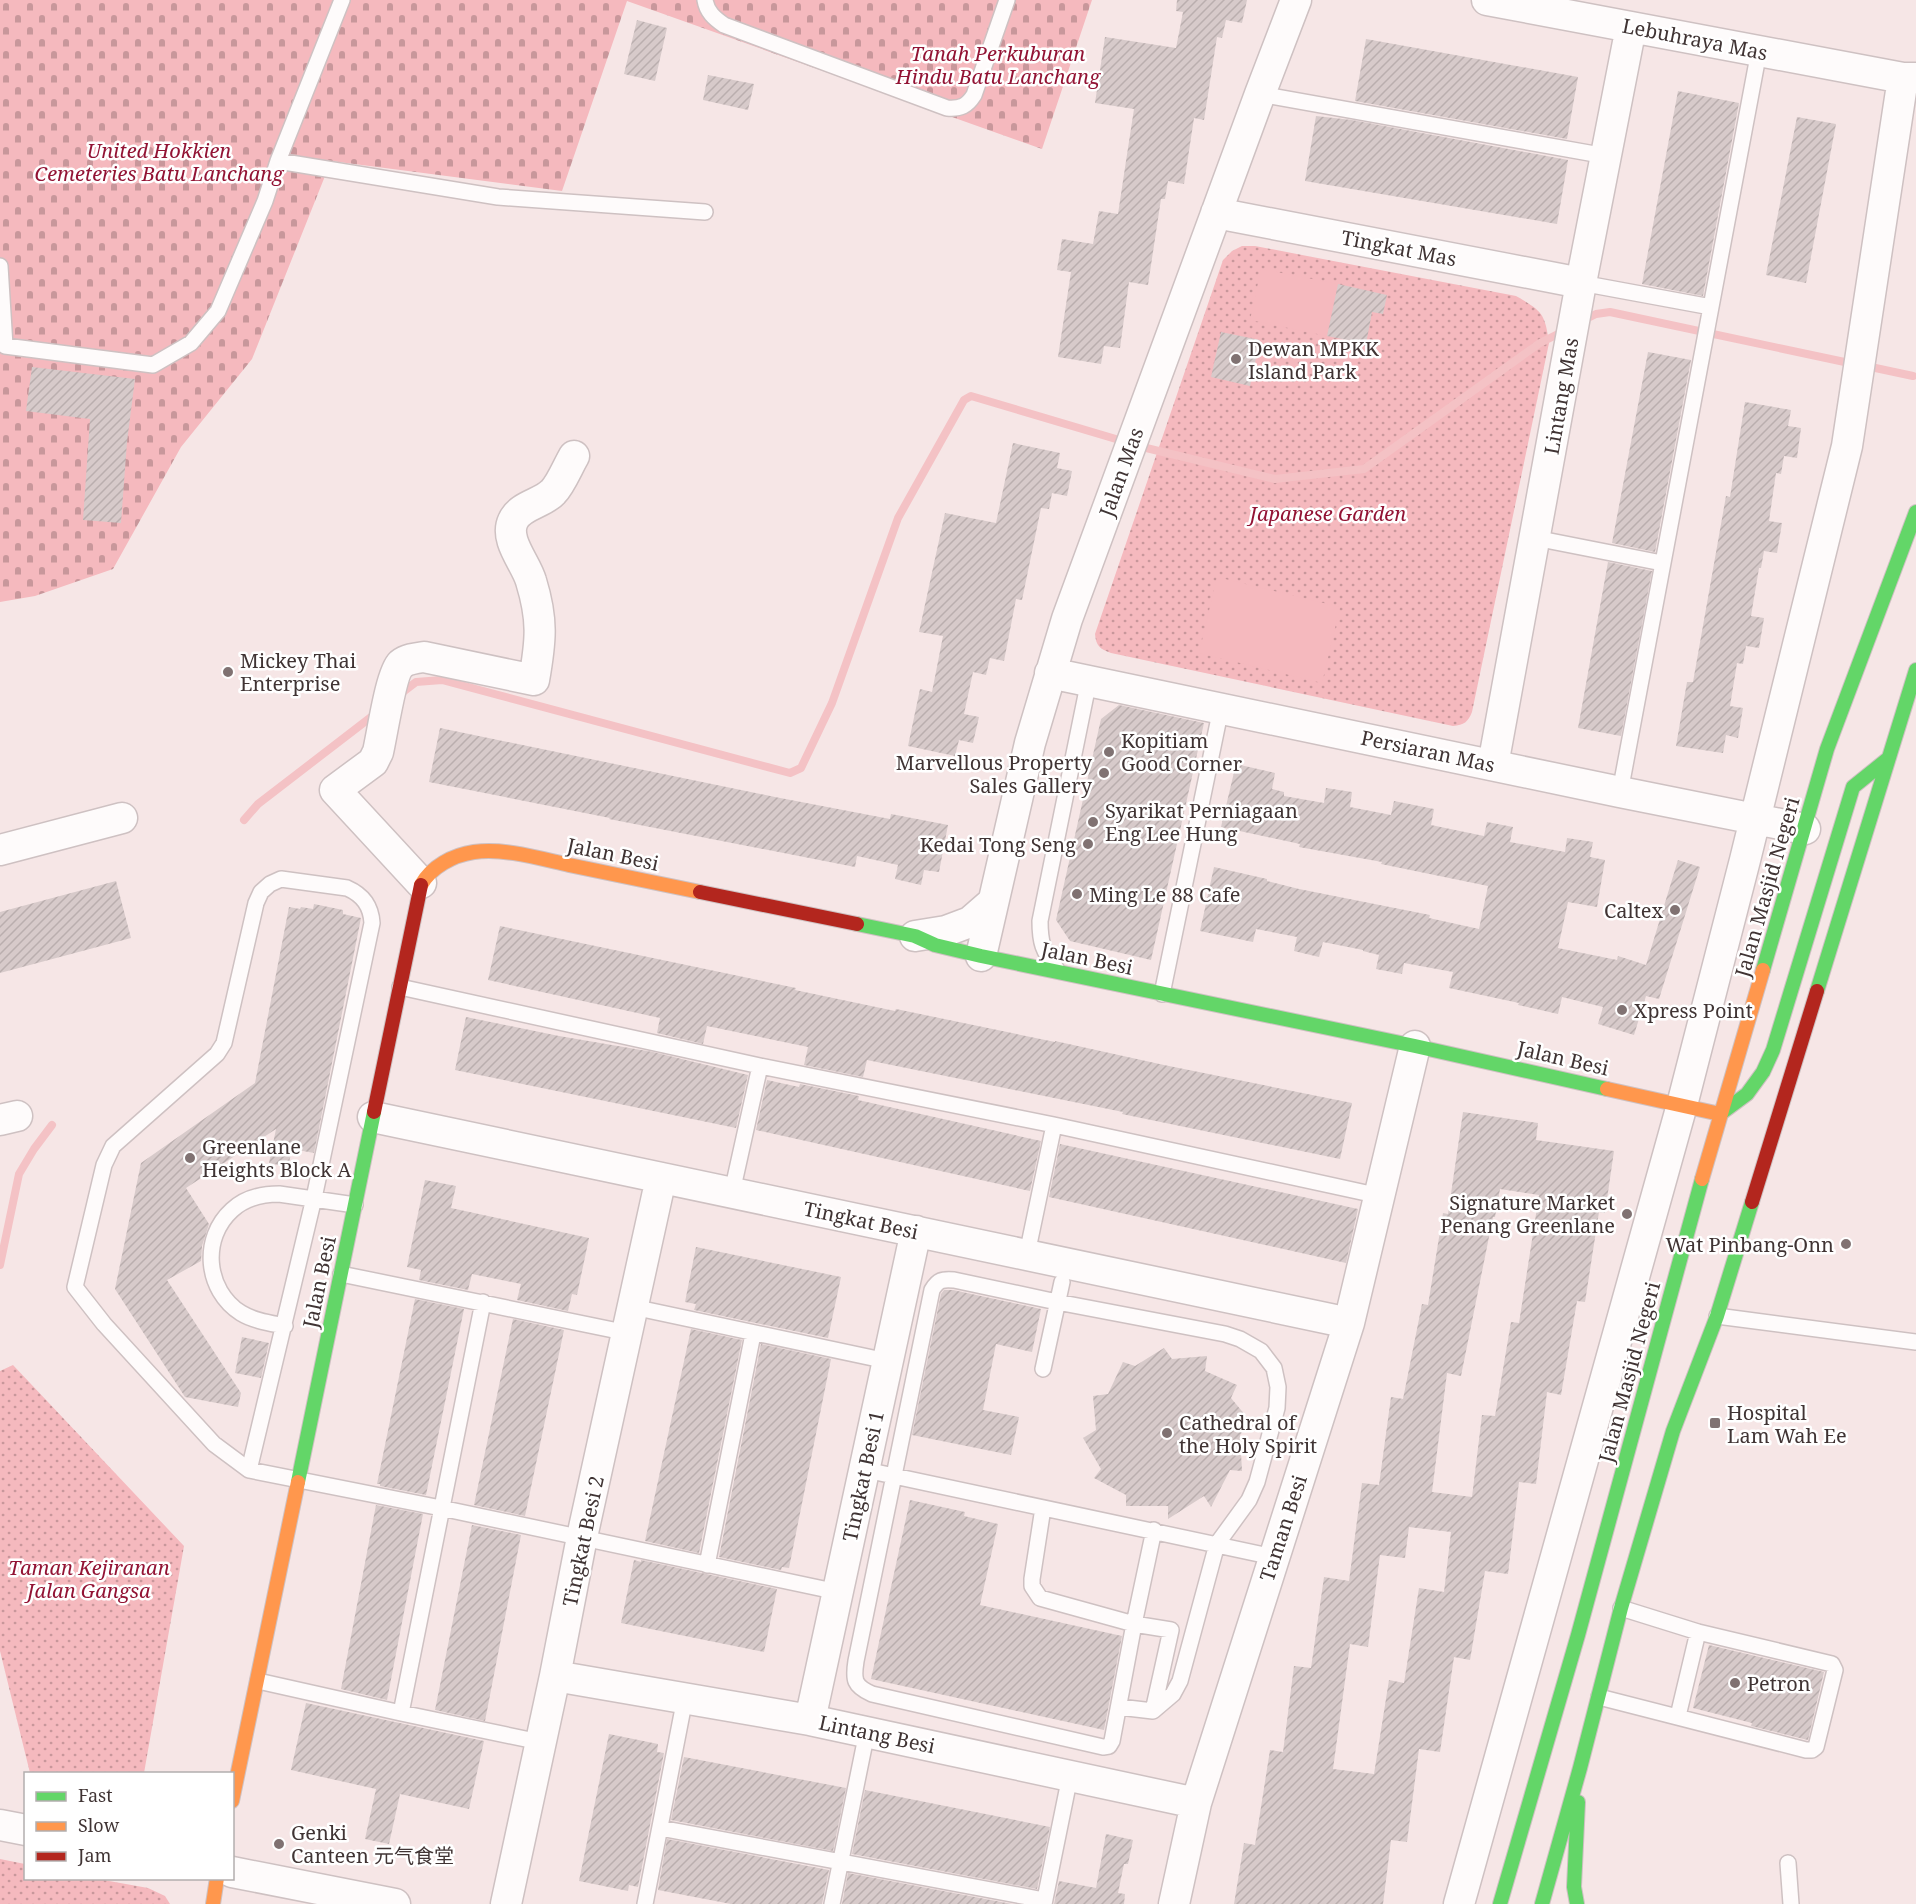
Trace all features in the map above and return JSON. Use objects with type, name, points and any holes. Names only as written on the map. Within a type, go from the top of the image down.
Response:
[{"type":"main road","name":"Jalan Masjid Negeri","points":[[1500,1904],[1578,1635],[1720,1114],[1827,748],[1916,512]]},
{"type":"main road","points":[[1542,1904],[1621,1608],[1673,1431],[1717,1316],[1914,680]]},
{"type":"main road","points":[[1720,1114],[1747,1094],[1763,1072],[1773,1050],[1853,787],[1889,758]]},
{"type":"main road","name":"Jalan Besi","points":[[234,1792],[421,883],[442,864],[460,855],[483,850],[502,851],[915,936],[935,945],[981,956],[1415,1046],[1720,1114]]},
{"type":"main road","points":[[1577,1904],[1574,1864],[1580,1768]]},
{"type":"main road","points":[[213,1904],[217,1880]]},
{"type":"street","name":"Jalan Mas","points":[[981,956],[1030,743],[1067,619],[1296,0]]},
{"type":"street","name":"Lebuhraya Mas","points":[[1487,0],[1912,80]]},
{"type":"street","name":"Lintang Mas","points":[[1493,765],[1581,283],[1631,27]]},
{"type":"street","points":[[1458,1904],[1682,1105],[1755,819],[1847,446],[1863,341],[1912,80]]},
{"type":"street","name":"Tingkat Mas","points":[[1216,213],[1581,283]]},
{"type":"street","points":[[421,883],[335,790],[373,762],[378,752],[393,682],[401,664],[411,659],[424,657],[534,680],[541,623],[531,579],[510,532],[516,516],[553,492],[574,456]]},
{"type":"street","name":"Persiaran Mas","points":[[1050,673],[1805,829]]},
{"type":"street","points":[[0,850],[122,818]]},
{"type":"street","points":[[915,936],[946,932],[970,922],[993,902]]},
{"type":"street","name":"Taman Besi","points":[[1174,1904],[1196,1803],[1349,1323],[1415,1046]]},
{"type":"street","name":"Tingkat Besi","points":[[373,1117],[1349,1323]]},
{"type":"street","name":"Tingkat Besi 2","points":[[506,1904],[582,1537],[661,1178]]},
{"type":"street","name":"Tingkat Besi 1","points":[[810,1720],[916,1231]]},
{"type":"street","name":"Lintang Besi","points":[[555,1676],[810,1720],[1196,1803]]},
{"type":"street","points":[[0,1825],[24,1830]]},
{"type":"street","points":[[234,1872],[395,1904]]},
{"type":"lane","points":[[0,266],[5,346],[153,365],[191,343],[218,311],[265,201],[278,161],[342,0]]},
{"type":"lane","points":[[705,0],[713,17],[724,25],[947,108],[958,109],[968,105],[974,94],[1007,0]]},
{"type":"lane","points":[[1620,792],[1759,51]]},
{"type":"lane","points":[[1260,94],[1606,156]]},
{"type":"lane","points":[[278,161],[498,196],[705,212]]},
{"type":"lane","points":[[1581,283],[1710,311]]},
{"type":"lane","points":[[1535,538],[1662,563]]},
{"type":"lane","points":[[1060,973],[1045,953],[1040,936],[1040,921],[1089,680]]},
{"type":"lane","points":[[1162,994],[1221,708]]},
{"type":"lane","points":[[249,1470],[314,1198],[372,923],[372,914],[366,901],[356,891],[281,879],[270,884],[261,892],[256,903],[224,1043],[217,1054],[113,1146],[104,1165],[75,1287],[104,1324],[214,1444],[249,1470],[582,1537],[838,1592]]},
{"type":"lane","points":[[400,987],[759,1066],[1054,1125],[1380,1196]]},
{"type":"lane","points":[[732,1192],[759,1066]]},
{"type":"lane","points":[[1027,1254],[1054,1125]]},
{"type":"lane","points":[[285,1326],[251,1318],[240,1312],[222,1296],[212,1273],[210,1258],[212,1242],[221,1223],[233,1209],[247,1200],[267,1194],[314,1198],[355,1205]]},
{"type":"lane","points":[[341,1274],[483,1302],[753,1334],[887,1361]]},
{"type":"lane","points":[[1119,1707],[1153,1711],[1173,1694],[1180,1681],[1217,1544],[1249,1500],[1257,1482],[1276,1408],[1278,1387],[1274,1368],[1261,1351],[1240,1339],[1225,1334],[954,1280],[944,1279],[936,1282],[932,1290],[854,1672],[856,1683],[862,1690],[1103,1747],[1110,1746],[1154,1530]]},
{"type":"lane","points":[[1043,1369],[1062,1282]]},
{"type":"lane","points":[[400,1713],[483,1302]]},
{"type":"lane","points":[[1717,1316],[1916,1342]]},
{"type":"lane","points":[[707,1565],[753,1334]]},
{"type":"lane","points":[[866,1470],[1274,1557]]},
{"type":"lane","points":[[1043,1508],[1032,1579],[1035,1592],[1040,1598],[1134,1624],[1171,1630],[1153,1711]]},
{"type":"lane","points":[[1599,1697],[1806,1750],[1816,1747],[1835,1670],[1832,1664],[1698,1632],[1621,1608]]},
{"type":"lane","points":[[1678,1716],[1698,1632]]},
{"type":"lane","points":[[258,1681],[540,1742]]},
{"type":"lane","points":[[645,1904],[685,1698]]},
{"type":"lane","points":[[832,1904],[867,1732]]},
{"type":"lane","points":[[660,1828],[1044,1902],[1070,1776]]},
{"type":"lane","points":[[1788,1863],[1791,1904]]},
{"type":"green space","name":"United Hokkien Cemeteries Batu Lanchang","points":[[0,0],[1092,0],[1042,149],[627,1],[562,191],[331,161],[252,359],[181,447],[113,569],[35,596],[0,602]]},
{"type":"green space","name":"Japanese Garden","points":[[1242,246],[1255,246],[1516,296],[1532,305],[1544,319],[1549,343],[1472,712],[1463,724],[1453,726],[1111,653],[1101,648],[1096,641],[1095,634],[1223,260],[1232,251]]},
{"type":"green space","points":[[1261,269],[1338,284],[1327,336],[1250,320]]},
{"type":"green space","points":[[1217,577],[1340,607],[1322,683],[1199,653]]},
{"type":"green space","name":"Taman Kejiranan Jalan Gangsa","points":[[13,1365],[184,1546],[144,1772],[30,1772],[0,1651],[0,1371]]},
{"type":"green space","points":[[0,1859],[24,1864],[24,1880],[104,1880],[148,1888],[165,1896],[170,1904],[0,1904]]},
{"type":"building","points":[[1177,0],[1247,0],[1242,23],[1226,20],[1222,38],[1217,37],[1204,120],[1194,118],[1184,184],[1168,181],[1165,199],[1161,199],[1148,285],[1129,282],[1120,348],[1104,346],[1101,364],[1058,357],[1071,272],[1057,270],[1062,239],[1093,244],[1099,211],[1118,214],[1134,109],[1095,103],[1105,37],[1176,48],[1183,12],[1176,11]]},
{"type":"building","points":[[637,20],[667,28],[655,81],[624,74]]},
{"type":"building","points":[[1366,39],[1578,77],[1567,139],[1355,101]]},
{"type":"building","points":[[708,75],[754,84],[748,110],[703,100]]},
{"type":"building","points":[[1678,91],[1739,103],[1703,296],[1642,284]]},
{"type":"building","points":[[1316,116],[1352,120],[1568,160],[1557,224],[1305,181]]},
{"type":"building","points":[[1797,117],[1836,124],[1806,283],[1766,275]]},
{"type":"building","points":[[1338,284],[1387,295],[1383,314],[1372,312],[1366,344],[1327,336]]},
{"type":"building","name":"Dewan MPKK Island Park","points":[[1221,332],[1260,340],[1250,386],[1211,377]]},
{"type":"building","points":[[1648,352],[1691,360],[1655,552],[1612,543]]},
{"type":"building","points":[[32,367],[135,379],[127,442],[121,523],[83,520],[90,419],[26,411]]},
{"type":"building","points":[[1745,402],[1791,410],[1788,426],[1801,428],[1797,458],[1784,456],[1781,474],[1776,473],[1769,521],[1782,523],[1777,553],[1764,551],[1761,568],[1759,568],[1751,616],[1764,618],[1759,648],[1746,646],[1743,664],[1737,663],[1730,706],[1743,708],[1738,738],[1726,735],[1723,753],[1676,746],[1687,682],[1693,682],[1726,496],[1730,497]]},
{"type":"building","points":[[1013,443],[1060,453],[1057,468],[1072,471],[1067,496],[1052,493],[1049,509],[1041,508],[1022,600],[1016,599],[1004,661],[990,658],[986,675],[973,672],[964,714],[979,717],[973,743],[959,740],[955,756],[908,746],[920,689],[932,692],[943,636],[919,632],[945,513],[996,523]]},
{"type":"building","points":[[1608,562],[1652,571],[1621,736],[1578,728]]},
{"type":"building","points":[[1119,705],[1204,723],[1151,960],[1070,941],[1056,920],[1101,719]]},
{"type":"building","points":[[440,728],[890,819],[891,814],[948,825],[939,872],[924,870],[921,885],[895,879],[898,865],[857,856],[855,867],[429,782]]},
{"type":"building","points":[[1236,764],[1275,773],[1272,789],[1284,792],[1284,796],[1324,803],[1326,788],[1352,792],[1350,807],[1391,815],[1394,801],[1434,809],[1431,825],[1484,836],[1487,822],[1513,827],[1510,842],[1565,852],[1567,838],[1593,842],[1590,857],[1605,860],[1597,907],[1568,902],[1558,948],[1617,960],[1618,956],[1646,965],[1678,860],[1700,867],[1659,999],[1646,996],[1634,1035],[1598,1024],[1603,1007],[1562,997],[1558,1014],[1449,988],[1453,972],[1404,963],[1402,974],[1376,969],[1379,955],[1363,950],[1323,942],[1319,957],[1294,951],[1297,937],[1256,929],[1253,942],[1200,931],[1214,867],[1299,889],[1430,915],[1429,918],[1479,929],[1488,886],[1381,864],[1382,862],[1299,847],[1300,844],[1221,827]]},
{"type":"building","points":[[116,881],[131,938],[0,973],[0,912]]},
{"type":"building","name":"Greenlane Heights Block A","points":[[314,904],[343,910],[343,914],[361,918],[314,1153],[292,1149],[288,1167],[269,1163],[276,1129],[186,1188],[209,1224],[202,1246],[201,1261],[167,1280],[241,1393],[238,1407],[185,1397],[115,1289],[141,1163],[255,1083],[289,907],[313,909]]},
{"type":"building","points":[[500,926],[895,1011],[896,1009],[1055,1041],[1352,1103],[1340,1159],[867,1060],[863,1077],[804,1065],[808,1047],[707,1026],[703,1044],[657,1033],[660,1018],[488,980]]},
{"type":"building","points":[[466,1017],[653,1052],[748,1075],[736,1128],[455,1070]]},
{"type":"building","points":[[767,1080],[859,1096],[858,1100],[1041,1141],[1030,1191],[756,1130]]},
{"type":"building","points":[[1463,1112],[1538,1123],[1536,1140],[1614,1151],[1605,1213],[1599,1212],[1585,1302],[1577,1301],[1561,1395],[1547,1392],[1536,1484],[1519,1482],[1508,1574],[1485,1571],[1470,1660],[1454,1657],[1440,1752],[1419,1749],[1407,1842],[1391,1840],[1383,1904],[1234,1904],[1244,1843],[1255,1845],[1270,1750],[1283,1752],[1294,1666],[1311,1668],[1324,1577],[1349,1581],[1362,1483],[1379,1485],[1391,1397],[1403,1399],[1422,1304],[1428,1305],[1443,1213],[1448,1214]],"holes":[[[1500,1189],[1539,1195],[1519,1323],[1511,1322],[1495,1416],[1482,1415],[1472,1497],[1432,1492],[1447,1373],[1461,1376]],[[1409,1527],[1451,1532],[1444,1592],[1419,1588],[1404,1683],[1389,1680],[1374,1774],[1333,1769],[1350,1644],[1368,1647],[1380,1555],[1405,1558]]]},
{"type":"building","points":[[1060,1144],[1358,1209],[1346,1263],[1049,1197]]},
{"type":"building","points":[[425,1180],[456,1186],[451,1208],[589,1238],[577,1295],[572,1294],[568,1311],[517,1300],[521,1284],[472,1274],[468,1290],[419,1280],[421,1270],[407,1267]]},
{"type":"building","points":[[696,1247],[841,1277],[828,1338],[694,1310],[696,1304],[685,1302]]},
{"type":"building","points":[[944,1290],[1041,1309],[1032,1352],[996,1344],[983,1410],[1019,1417],[1011,1455],[912,1435],[941,1294]]},
{"type":"building","points":[[415,1299],[464,1309],[426,1495],[377,1484]]},
{"type":"building","points":[[513,1319],[564,1330],[525,1516],[474,1505]]},
{"type":"building","points":[[691,1329],[742,1340],[699,1553],[645,1541]]},
{"type":"building","points":[[242,1337],[269,1343],[261,1378],[235,1373]]},
{"type":"building","points":[[761,1344],[831,1359],[789,1568],[782,1567],[781,1570],[719,1557]]},
{"type":"building","name":"Cathedral of the Holy Spirit","points":[[1164,1348],[1172,1359],[1207,1356],[1205,1371],[1237,1385],[1231,1398],[1251,1422],[1240,1435],[1242,1471],[1230,1470],[1211,1507],[1204,1496],[1168,1519],[1168,1506],[1126,1506],[1126,1495],[1094,1478],[1101,1469],[1083,1438],[1096,1430],[1093,1396],[1108,1394],[1123,1362],[1135,1366]]},
{"type":"building","points":[[910,1500],[965,1512],[964,1516],[998,1524],[980,1605],[1122,1636],[1104,1730],[871,1679]]},
{"type":"building","points":[[376,1505],[423,1514],[387,1700],[341,1689]]},
{"type":"building","points":[[472,1525],[521,1535],[485,1721],[435,1710]]},
{"type":"building","points":[[634,1560],[777,1589],[764,1652],[621,1623]]},
{"type":"building","points":[[1709,1645],[1824,1672],[1808,1740],[1693,1708]]},
{"type":"building","points":[[306,1703],[484,1741],[469,1809],[400,1794],[389,1844],[365,1839],[376,1789],[291,1770]]},
{"type":"building","points":[[609,1734],[658,1744],[657,1752],[664,1753],[638,1887],[629,1885],[628,1891],[579,1881]]},
{"type":"building","points":[[684,1757],[846,1788],[833,1851],[671,1820]]},
{"type":"building","points":[[865,1790],[1050,1827],[1037,1889],[852,1854]]},
{"type":"building","points":[[1106,1834],[1133,1840],[1128,1864],[1124,1864],[1118,1893],[1125,1894],[1124,1904],[1054,1904],[1059,1881],[1096,1888]]},
{"type":"building","points":[[667,1839],[829,1870],[822,1904],[731,1904],[658,1890]]},
{"type":"building","points":[[848,1873],[1012,1904],[842,1904]]},
{"type":"waterway","points":[[1582,321],[1596,314],[1610,312],[1854,364]]},
{"type":"waterway","points":[[1138,446],[1275,479],[1364,469],[1540,343],[1564,331]]},
{"type":"waterway","points":[[1866,366],[1913,376]]},
{"type":"waterway","points":[[399,695],[416,682],[442,680],[790,773],[801,768],[832,703],[898,518],[964,400],[971,396],[1126,442]]},
{"type":"waterway","points":[[244,820],[258,804],[375,714]]},
{"type":"waterway","points":[[0,1265],[19,1174],[52,1125]]},
{"type":"traffic: fast","points":[[1763,970],[1827,749],[1916,512]]},
{"type":"traffic: fast","points":[[1817,991],[1916,670]]},
{"type":"traffic: fast","points":[[1720,1114],[1747,1094],[1763,1072],[1773,1050],[1853,787],[1889,758]]},
{"type":"traffic: fast","points":[[857,924],[915,936],[935,945],[981,956],[1415,1046],[1607,1089]]},
{"type":"traffic: fast","points":[[298,1482],[374,1112]]},
{"type":"traffic: fast","points":[[1500,1904],[1578,1635],[1702,1179]]},
{"type":"traffic: fast","points":[[1542,1904],[1621,1608],[1673,1431],[1717,1316],[1752,1202]]},
{"type":"traffic: fast","points":[[1577,1904],[1574,1887],[1578,1802]]},
{"type":"traffic: slow","points":[[421,885],[437,867],[451,859],[474,852],[498,851],[700,892]]},
{"type":"traffic: slow","points":[[1702,1179],[1763,970]]},
{"type":"traffic: slow","points":[[1607,1089],[1720,1114]]},
{"type":"traffic: slow","points":[[234,1791],[298,1482]]},
{"type":"traffic: slow","points":[[213,1904],[217,1880]]},
{"type":"traffic: jam","points":[[374,1112],[421,885]]},
{"type":"traffic: jam","points":[[700,892],[857,924]]},
{"type":"traffic: jam","points":[[1752,1202],[1817,991]]},
{"type":"place","name":"Dewan MPKK Island Park","points":[[1236,359]]},
{"type":"place","name":"Mickey Thai Enterprise","points":[[228,672]]},
{"type":"place","name":"Kopitiam Good Corner","points":[[1109,752]]},
{"type":"place","name":"Marvellous Property Sales Gallery","points":[[1104,773]]},
{"type":"place","name":"Syarikat Perniagaan Eng Lee Hung","points":[[1093,822]]},
{"type":"place","name":"Kedai Tong Seng","points":[[1088,844]]},
{"type":"place","name":"Ming Le 88 Cafe","points":[[1077,894]]},
{"type":"place","name":"Caltex","points":[[1675,910]]},
{"type":"place","name":"Xpress Point","points":[[1622,1010]]},
{"type":"place","name":"Greenlane Heights Block A","points":[[190,1158]]},
{"type":"place","name":"Signature Market Penang Greenlane","points":[[1627,1214]]},
{"type":"place","name":"Wat Pinbang-Onn","points":[[1846,1244]]},
{"type":"place","name":"Hospital Lam Wah Ee","points":[[1715,1423]]},
{"type":"place","name":"Cathedral of the Holy Spirit","points":[[1167,1433]]},
{"type":"place","name":"Petron","points":[[1735,1683]]},
{"type":"place","name":"Genki Canteen 元气食堂","points":[[279,1844]]},
{"type":"park label","name":"Tanah Perkuburan Hindu Batu Lanchang","points":[[998,64]]}]
